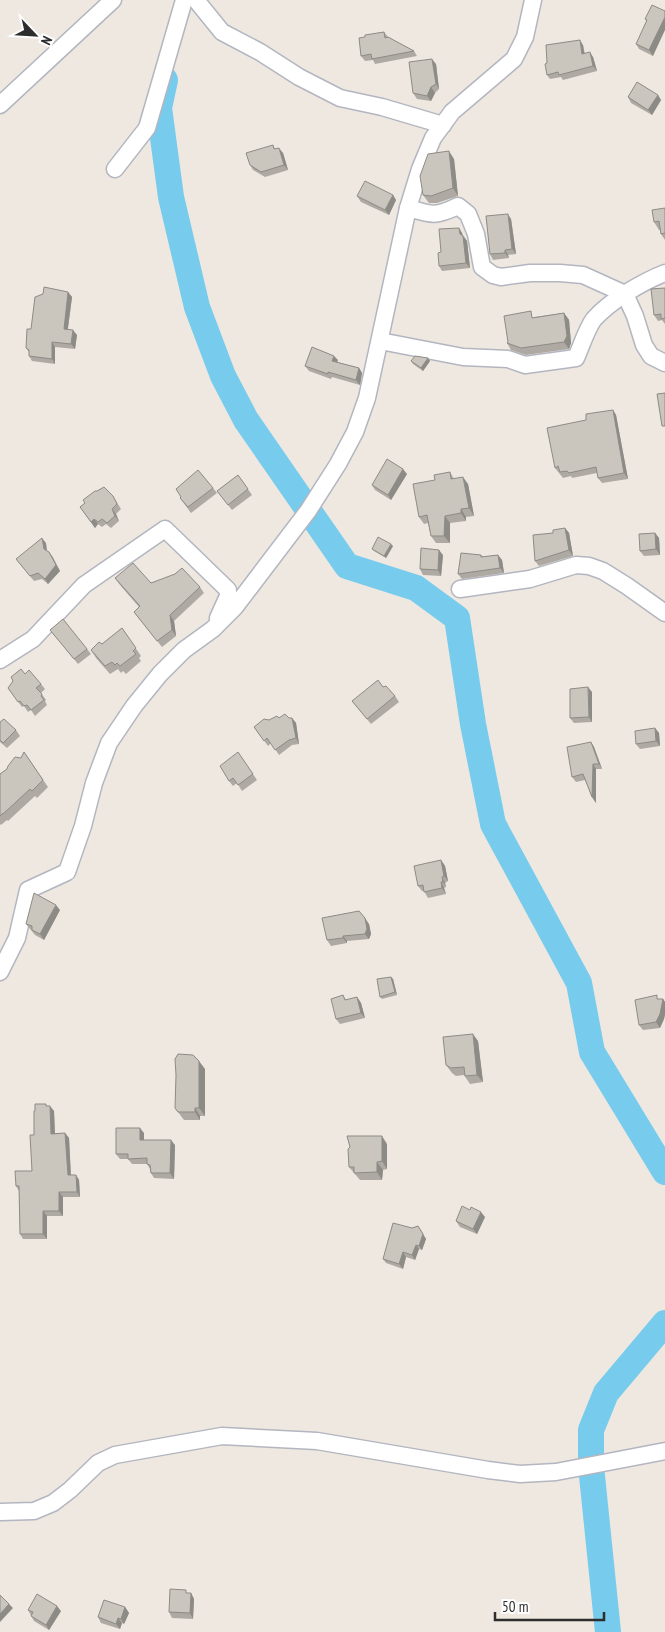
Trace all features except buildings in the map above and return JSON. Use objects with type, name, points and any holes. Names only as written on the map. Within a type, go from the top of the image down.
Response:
[{"type":"street","points":[[0,106],[113,0]]},
{"type":"street","points":[[115,169],[147,128],[184,0]]},
{"type":"street","points":[[196,0],[222,32],[260,52],[299,78],[340,98],[382,107],[442,125]]},
{"type":"street","points":[[0,972],[16,938],[28,890],[67,872],[94,783],[109,743],[134,706],[160,674],[184,650],[213,629],[235,607],[308,511],[338,464],[355,432],[367,398],[408,208],[420,169],[433,138],[452,112],[514,59],[525,37],[532,0]]},
{"type":"street","points":[[408,208],[431,215],[446,212],[458,206],[468,214],[476,234],[482,267],[493,275],[500,277],[560,272],[583,276],[625,294],[644,345],[651,356],[665,363]]},
{"type":"street","points":[[380,341],[463,357],[508,359],[525,365],[576,358],[593,320],[625,294],[665,273]]},
{"type":"street","points":[[0,660],[33,640],[84,585],[165,529],[228,590],[228,596],[213,629]]},
{"type":"street","points":[[460,589],[530,579],[576,565],[589,566],[603,571],[665,613]]},
{"type":"street","points":[[0,1512],[34,1511],[53,1503],[70,1490],[98,1463],[115,1455],[222,1436],[317,1441],[520,1474],[556,1472],[665,1451]]},
{"type":"waterway","points":[[165,80],[159,108],[171,197],[197,307],[223,376],[246,420],[347,566],[416,588],[457,618],[473,724],[493,824],[579,983],[592,1052],[665,1172]]},
{"type":"waterway","points":[[608,1632],[591,1466],[591,1430],[606,1393],[665,1323]]}]
